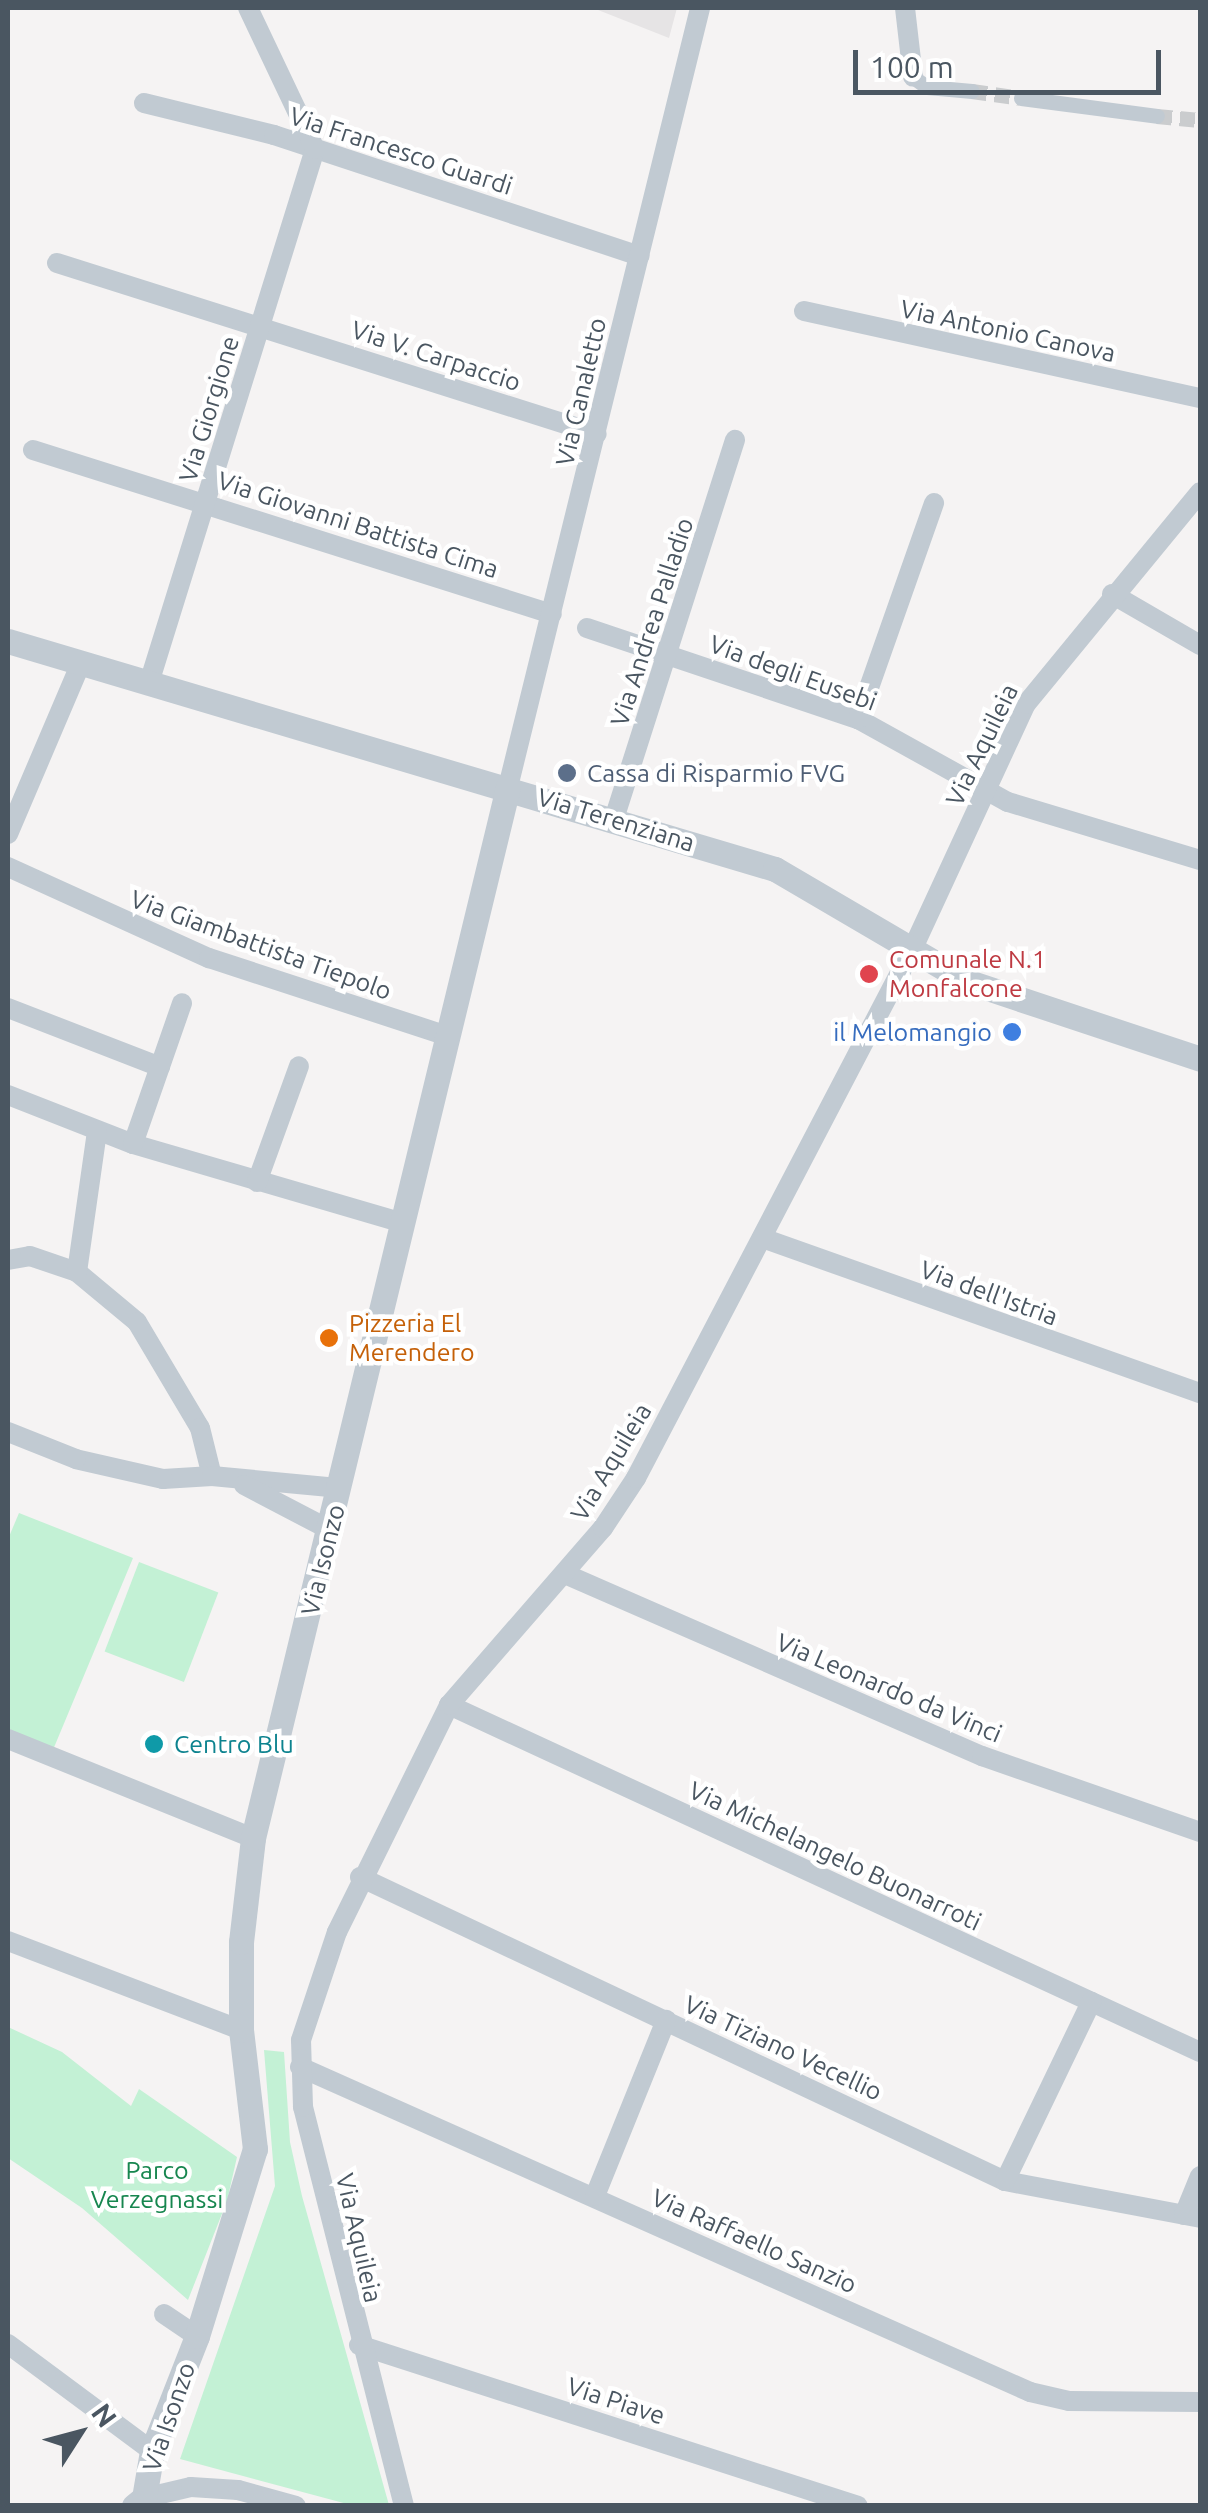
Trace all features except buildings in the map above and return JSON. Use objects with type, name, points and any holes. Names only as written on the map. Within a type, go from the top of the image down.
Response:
[{"type":"street","points":[[248,8],[315,149]]},
{"type":"street","name":"Via Canaletto","points":[[508,787],[700,8]]},
{"type":"street","points":[[905,8],[913,76],[927,87],[972,91]]},
{"type":"street","points":[[1021,98],[1157,116]]},
{"type":"street","name":"Via Francesco Guardi","points":[[144,103],[315,149],[640,256]]},
{"type":"street","name":"Via Giorgione","points":[[150,683],[315,149]]},
{"type":"street","name":"Via V. Carpaccio","points":[[56,263],[597,434]]},
{"type":"street","name":"Via Antonio Canova","points":[[804,312],[1200,398]]},
{"type":"street","name":"Via Andrea Palladio","points":[[614,819],[670,656],[735,440]]},
{"type":"street","name":"Via Giovanni Battista Cima","points":[[33,450],[552,614]]},
{"type":"street","name":"Via Aquileia","points":[[404,2506],[358,2345],[303,2106],[300,2068],[301,2040],[360,1877],[449,1706],[565,1574],[636,1478],[913,948],[1026,704],[1112,594],[1200,492]]},
{"type":"street","points":[[858,719],[934,503]]},
{"type":"street","points":[[1112,594],[1200,645]]},
{"type":"street","name":"Via degli Eusebi","points":[[587,628],[858,719],[986,792],[1200,860]]},
{"type":"street","name":"Via Terenziana","points":[[8,641],[775,869],[1004,997],[1200,1058]]},
{"type":"street","points":[[8,834],[81,663]]},
{"type":"street","name":"Via Isonzo","points":[[139,2502],[152,2451],[196,2336],[255,2150],[241,2030],[240,1942],[253,1838],[508,787]]},
{"type":"street","name":"Via Giambattista Tiepolo","points":[[8,867],[208,958],[447,1036]]},
{"type":"street","points":[[133,1144],[182,1003]]},
{"type":"street","points":[[8,1008],[160,1067]]},
{"type":"street","points":[[256,1182],[299,1066]]},
{"type":"street","points":[[8,1095],[133,1144],[403,1223]]},
{"type":"street","points":[[77,1272],[97,1131]]},
{"type":"street","name":"Via dell'Istria","points":[[762,1238],[1200,1393]]},
{"type":"street","points":[[8,1260],[30,1256],[77,1272],[137,1322],[168,1368],[200,1428],[212,1476]]},
{"type":"street","points":[[8,1432],[76,1459],[163,1479],[212,1476],[243,1484],[340,1488]]},
{"type":"street","points":[[243,1484],[330,1530]]},
{"type":"street","name":"Via Leonardo da Vinci","points":[[565,1574],[982,1756],[1200,1832]]},
{"type":"street","name":"Via Michelangelo Buonarroti","points":[[449,1706],[1200,2052]]},
{"type":"street","points":[[8,1738],[253,1838]]},
{"type":"street","name":"Via Tiziano Vecellio","points":[[360,1877],[1005,2181],[1192,2216]]},
{"type":"street","points":[[8,1941],[241,2030]]},
{"type":"street","points":[[1005,2181],[1091,2002]]},
{"type":"street","points":[[595,2196],[666,2020]]},
{"type":"street","name":"Via Raffaello Sanzio","points":[[300,2068],[1049,2398],[1200,2402]]},
{"type":"street","points":[[1192,2216],[1200,2176]]},
{"type":"street","name":"Via Isonzo","points":[[164,2314],[196,2336]]},
{"type":"street","points":[[8,2344],[152,2451]]},
{"type":"street","name":"Via Piave","points":[[358,2345],[858,2506]]},
{"type":"street","points":[[139,2502],[192,2487],[238,2490],[296,2506]]},
{"type":"shaded area","points":[[593,8],[677,8],[669,38]]},
{"type":"green space","points":[[19,1513],[133,1558],[50,1757],[8,1739],[8,1539]]},
{"type":"green space","points":[[139,1562],[218,1592],[184,1682],[105,1652]]},
{"type":"green space","name":"Parco Verzegnassi","points":[[8,2027],[62,2052],[131,2106],[139,2089],[237,2157],[227,2201],[188,2300],[82,2208],[8,2158]]},
{"type":"green space","points":[[264,2050],[284,2052],[290,2142],[302,2196],[389,2505],[351,2505],[180,2459],[275,2186]]},
{"type":"tunnel","points":[[972,91],[1021,98]]},
{"type":"tunnel","points":[[1157,116],[1200,120]]},
{"type":"place","name":"Cassa di Risparmio FVG","points":[[567,773]]},
{"type":"place","name":"Comunale N.1 Monfalcone","points":[[869,974]]},
{"type":"place","name":"il Melomangio","points":[[1012,1032]]},
{"type":"place","name":"Pizzeria El Merendero","points":[[329,1338]]},
{"type":"place","name":"Centro Blu","points":[[154,1744]]}]
